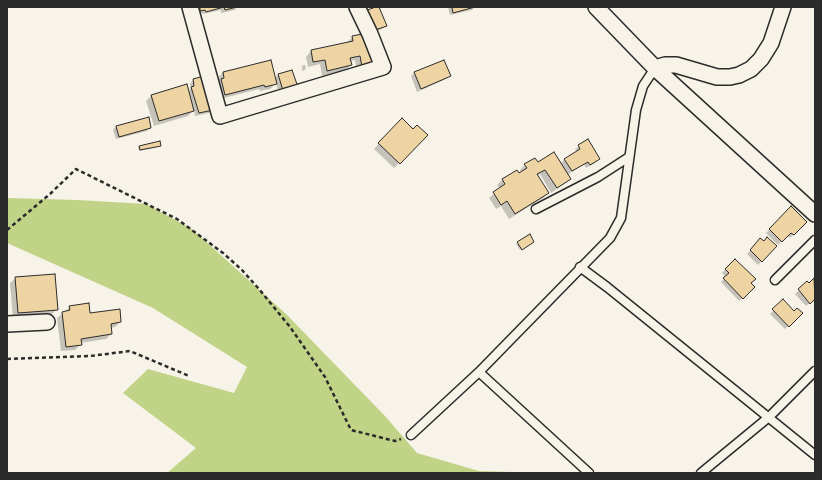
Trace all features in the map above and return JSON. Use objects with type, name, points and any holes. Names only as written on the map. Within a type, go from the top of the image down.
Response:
[{"type":"street","points":[[190,7],[220,116],[383,67],[357,7]]},
{"type":"street","points":[[596,7],[655,68],[815,214]]},
{"type":"street","points":[[655,68],[665,65],[676,65],[717,77],[730,77],[751,69],[762,59],[771,43],[783,7]]},
{"type":"street","points":[[7,324],[47,322]]},
{"type":"lane","points":[[411,435],[479,372],[610,238],[621,218],[636,110],[643,86],[655,68]]},
{"type":"lane","points":[[536,209],[603,174],[630,157]]},
{"type":"lane","points":[[775,280],[815,240]]},
{"type":"lane","points":[[580,267],[607,287],[815,455]]},
{"type":"lane","points":[[701,473],[768,417],[815,371]]},
{"type":"lane","points":[[479,372],[589,473]]},
{"type":"path","points":[[7,230],[50,194],[76,169],[170,216],[201,236],[223,253],[260,288],[290,327],[325,377],[351,430],[395,441],[411,435]]},
{"type":"path","points":[[7,359],[90,356],[130,351],[188,376]]},
{"type":"green space","points":[[7,198],[146,204],[192,229],[286,314],[385,416],[417,453],[479,471],[543,473],[167,473],[196,448],[123,393],[148,369],[234,393],[247,367],[153,308],[7,243]]},
{"type":"building","points":[[200,7],[224,7],[206,12],[205,10],[200,11]]},
{"type":"building","points":[[224,7],[237,7],[225,10]]},
{"type":"building","points":[[379,7],[387,26],[375,30],[367,10]]},
{"type":"building","points":[[452,7],[475,7],[453,13]]},
{"type":"building","points":[[367,33],[374,64],[362,67],[360,56],[350,58],[352,65],[327,71],[325,60],[313,62],[311,50],[353,41],[352,36]]},
{"type":"building","points":[[271,60],[277,84],[265,87],[264,85],[225,95],[221,79],[224,78],[223,72]]},
{"type":"building","points":[[444,60],[451,76],[421,89],[414,72]]},
{"type":"building","points":[[292,70],[299,90],[284,94],[278,74]]},
{"type":"building","points":[[204,76],[213,110],[199,113],[191,87],[194,86],[193,79]]},
{"type":"building","points":[[187,84],[194,111],[159,121],[151,95]]},
{"type":"building","points":[[149,117],[151,128],[119,137],[116,126]]},
{"type":"building","points":[[402,118],[413,129],[417,125],[428,135],[400,164],[378,143]]},
{"type":"building","points":[[588,139],[600,159],[590,165],[588,162],[572,171],[564,159],[580,149],[578,145]]},
{"type":"building","points":[[160,141],[161,146],[140,150],[139,146]]},
{"type":"building","points":[[554,152],[571,179],[557,188],[545,170],[537,174],[549,193],[515,214],[507,201],[501,205],[493,192],[505,184],[502,179],[517,170],[519,173],[527,168],[524,164],[535,158],[538,162]]},
{"type":"building","points":[[791,206],[807,222],[794,235],[791,233],[782,242],[769,229]]},
{"type":"building","points":[[530,234],[534,242],[522,250],[517,242]]},
{"type":"building","points":[[767,237],[777,246],[762,262],[750,250],[760,238],[764,241]]},
{"type":"building","points":[[735,259],[756,279],[751,283],[755,287],[743,299],[723,278],[729,273],[725,269]]},
{"type":"building","points":[[55,274],[58,310],[18,313],[15,277]]},
{"type":"building","points":[[814,278],[815,299],[810,304],[798,289],[807,281],[809,283]]},
{"type":"building","points":[[783,299],[794,311],[797,308],[803,313],[789,327],[772,309]]},
{"type":"building","points":[[89,303],[90,313],[120,309],[121,322],[111,324],[112,334],[81,339],[82,345],[66,347],[62,312],[70,310],[69,306]]}]
